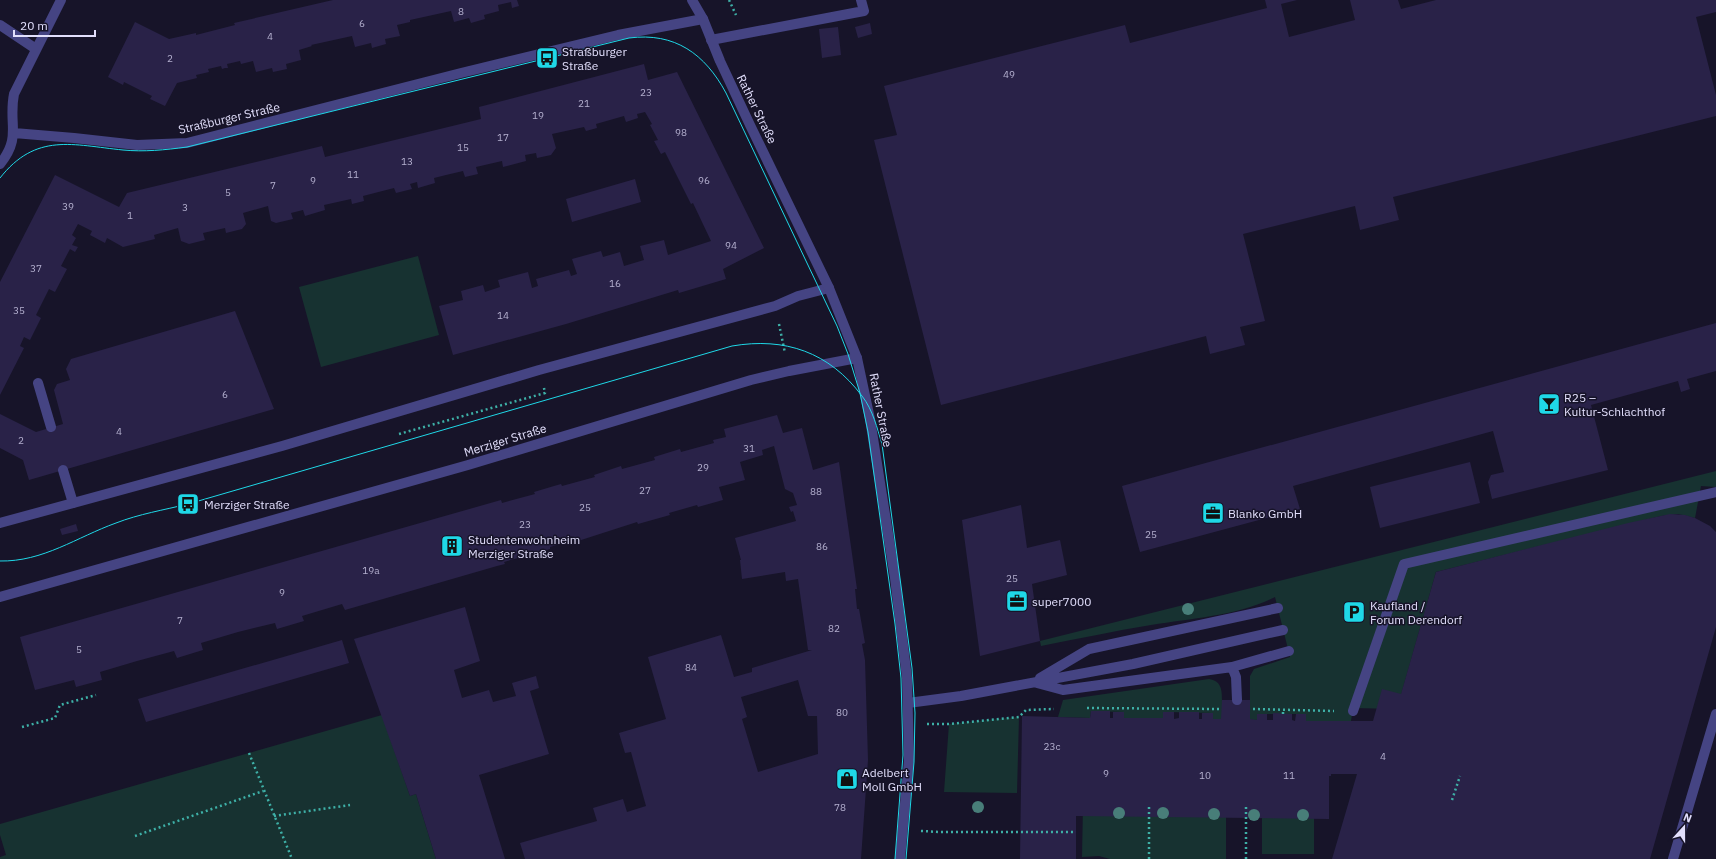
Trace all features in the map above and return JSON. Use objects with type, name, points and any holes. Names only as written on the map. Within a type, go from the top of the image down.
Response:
[{"type":"street","points":[[0,164],[8,154],[14,133],[11,107],[14,94],[61,0]]},
{"type":"street","name":"Rather Straße","points":[[692,0],[703,19],[747,118],[829,288],[858,358],[870,419],[895,578],[908,678],[909,760],[904,829],[900,859]]},
{"type":"street","points":[[712,40],[864,11],[861,0]]},
{"type":"street","name":"Straßburger Straße","points":[[14,133],[137,145],[187,143],[468,71],[618,35],[703,19]]},
{"type":"street","points":[[0,25],[36,49]]},
{"type":"street","points":[[0,523],[282,446],[539,370],[775,306],[798,296],[829,288]]},
{"type":"street","name":"Merziger Straße","points":[[0,597],[468,465],[744,382],[789,371],[858,358]]},
{"type":"street","points":[[38,382],[51,428]]},
{"type":"street","points":[[63,470],[73,503]]},
{"type":"street","points":[[1353,711],[1404,564],[1716,492]]},
{"type":"street","points":[[1033,682],[1089,649],[1278,608]]},
{"type":"street","points":[[908,703],[960,696],[1134,664],[1283,630]]},
{"type":"street","points":[[1033,682],[1063,690],[1232,667],[1289,651]]},
{"type":"street","points":[[1232,667],[1236,677],[1237,700]]},
{"type":"street","points":[[1673,859],[1716,714]]},
{"type":"path","points":[[775,306],[789,371]]},
{"type":"path","points":[[22,727],[55,718],[60,705],[96,695]]},
{"type":"path","points":[[1085,708],[1228,709]]},
{"type":"path","points":[[909,724],[957,723],[1019,716],[1026,710],[1056,709]]},
{"type":"path","points":[[1251,709],[1353,711]]},
{"type":"path","points":[[1282,709],[1282,714]]},
{"type":"path","points":[[249,753],[263,791],[292,859]]},
{"type":"path","points":[[1452,800],[1460,776]]},
{"type":"path","points":[[135,836],[263,791]]},
{"type":"path","points":[[274,816],[350,805]]},
{"type":"path","points":[[1149,806],[1149,859]]},
{"type":"path","points":[[1246,806],[1246,859]]},
{"type":"path","points":[[904,829],[940,832],[1076,832]]},
{"type":"green space","points":[[418,256],[439,335],[321,367],[299,287]]},
{"type":"green space","points":[[1716,471],[1716,487],[1701,486],[1695,518],[1678,514],[1661,516],[1436,572],[1397,709],[1353,708],[1351,721],[1306,721],[1306,714],[1257,714],[1257,720],[1213,719],[1213,713],[1164,712],[1163,718],[1124,718],[1124,712],[1091,711],[1090,718],[1058,717],[1063,700],[1209,679],[1213,680],[1220,686],[1222,700],[1250,700],[1250,676],[1254,669],[1290,657],[1275,597],[1245,608],[1214,616],[1137,627],[1041,646],[1040,641]]},
{"type":"green space","points":[[382,715],[410,796],[416,794],[436,859],[0,859],[0,857],[6,855],[0,835],[0,824]]},
{"type":"green space","points":[[1019,717],[1017,793],[944,792],[949,724]]},
{"type":"green space","points":[[1083,805],[1226,806],[1226,859],[1110,859],[1099,856],[1082,857]]},
{"type":"green space","points":[[1262,806],[1314,806],[1314,854],[1262,854]]},
{"type":"building","points":[[333,0],[517,0],[519,6],[512,8],[511,2],[498,5],[499,11],[484,15],[485,19],[471,23],[469,18],[454,22],[451,11],[410,20],[410,22],[397,25],[400,36],[385,39],[386,44],[372,48],[371,43],[355,47],[352,36],[311,45],[312,46],[299,50],[301,60],[286,64],[287,69],[273,72],[272,68],[256,72],[253,61],[241,64],[240,61],[227,64],[228,68],[222,69],[221,66],[208,69],[209,72],[196,75],[197,78],[177,83],[165,106],[150,99],[152,96],[124,82],[123,85],[108,77],[135,22],[169,39],[196,33],[196,35],[235,25],[234,23]]},
{"type":"building","points":[[1265,0],[1297,0],[1281,4],[1289,37],[1355,20],[1350,0],[1398,0],[1401,9],[1436,0],[1716,0],[1716,12],[1696,17],[1716,95],[1716,116],[1393,197],[1399,220],[1360,230],[1355,206],[1243,234],[1265,321],[1240,327],[1245,345],[1210,354],[1206,336],[941,405],[874,140],[897,135],[884,86],[1125,25],[1130,43],[1267,8]]},
{"type":"building","points":[[870,23],[872,34],[858,38],[855,27]]},
{"type":"building","points":[[838,27],[841,55],[822,58],[819,29]]},
{"type":"building","points":[[644,64],[648,80],[677,72],[764,248],[723,269],[726,279],[679,293],[678,290],[566,324],[453,355],[439,306],[463,300],[461,291],[483,285],[485,292],[500,287],[498,280],[528,272],[532,288],[538,286],[536,279],[569,270],[571,276],[577,274],[572,259],[601,251],[603,257],[620,252],[624,266],[644,260],[640,246],[664,240],[668,255],[711,241],[693,203],[691,204],[665,152],[661,154],[654,141],[658,140],[650,125],[652,124],[645,112],[637,114],[638,118],[626,122],[624,116],[596,124],[597,128],[586,131],[584,127],[552,134],[556,148],[551,155],[537,158],[536,153],[525,155],[526,161],[503,167],[502,161],[476,167],[478,174],[465,177],[463,171],[434,178],[435,183],[418,188],[417,182],[410,184],[412,189],[396,193],[394,188],[363,196],[364,201],[352,204],[351,199],[324,205],[325,210],[305,216],[303,210],[291,213],[293,219],[276,223],[271,221],[268,206],[243,213],[246,224],[242,229],[226,233],[225,228],[203,233],[205,240],[189,244],[181,241],[178,228],[154,235],[155,239],[123,247],[107,238],[105,243],[90,235],[92,231],[78,224],[72,235],[76,238],[72,245],[78,247],[75,252],[70,249],[61,266],[67,269],[55,292],[49,289],[36,315],[41,318],[30,340],[24,337],[20,346],[24,348],[0,395],[0,282],[55,175],[119,207],[127,193],[322,146],[325,157],[481,119],[479,107]]},
{"type":"building","points":[[635,179],[641,202],[572,222],[566,199]]},
{"type":"building","points":[[235,311],[274,409],[29,480],[23,460],[0,448],[0,414],[36,432],[63,424],[54,390],[57,384],[70,380],[66,369],[71,359]]},
{"type":"building","points":[[1716,323],[1716,371],[1687,379],[1690,389],[1681,392],[1678,381],[1591,405],[1608,470],[1492,499],[1488,482],[1491,475],[1504,472],[1493,431],[1293,486],[1300,509],[1140,552],[1122,486]]},
{"type":"building","points":[[777,415],[783,433],[802,428],[813,470],[839,462],[857,589],[855,589],[857,609],[859,609],[865,643],[862,644],[865,660],[868,760],[861,859],[525,859],[520,843],[597,821],[593,808],[623,799],[627,812],[646,806],[631,752],[625,753],[619,733],[666,719],[648,657],[721,635],[734,677],[752,672],[752,668],[812,650],[808,650],[798,579],[786,581],[785,572],[742,579],[741,560],[735,538],[796,521],[793,511],[791,512],[789,507],[797,505],[793,493],[785,489],[774,446],[762,450],[763,455],[740,462],[745,480],[719,487],[723,500],[698,507],[697,505],[669,513],[670,515],[638,524],[637,522],[578,541],[577,539],[550,547],[550,549],[504,562],[505,564],[345,610],[342,604],[302,616],[304,621],[277,629],[275,623],[238,632],[201,643],[203,650],[177,658],[174,651],[137,661],[100,672],[102,680],[76,687],[74,680],[35,690],[20,637],[501,500],[502,503],[535,494],[534,492],[561,484],[562,486],[595,477],[594,475],[621,466],[622,469],[655,460],[654,457],[680,449],[681,452],[714,443],[713,440],[726,437],[724,429]],"holes":[[[798,680],[808,716],[817,716],[818,754],[758,772],[742,719],[747,717],[741,697]]]},
{"type":"building","points":[[1470,462],[1480,503],[1380,528],[1370,487]]},
{"type":"building","points":[[1021,505],[1027,548],[1060,540],[1067,575],[1032,584],[1040,641],[980,656],[962,520]]},
{"type":"building","points":[[1670,514],[1685,515],[1695,518],[1710,526],[1716,532],[1716,627],[1650,859],[1332,859],[1357,774],[1331,774],[1331,776],[1329,776],[1329,819],[1076,816],[1076,859],[1020,859],[1022,716],[1090,718],[1091,711],[1110,711],[1110,718],[1113,718],[1113,712],[1124,712],[1124,718],[1163,718],[1163,712],[1174,712],[1174,719],[1179,718],[1179,712],[1199,712],[1199,719],[1202,719],[1202,713],[1213,713],[1213,719],[1221,719],[1222,700],[1250,700],[1250,719],[1257,720],[1257,714],[1267,714],[1267,720],[1273,720],[1273,713],[1292,714],[1292,720],[1295,721],[1296,714],[1306,714],[1306,721],[1373,721],[1382,689],[1401,694],[1436,572],[1628,523]]},
{"type":"building","points":[[76,524],[78,531],[62,535],[60,529]]},
{"type":"building","points":[[465,607],[480,661],[454,670],[462,698],[489,690],[493,702],[516,696],[512,683],[536,676],[539,688],[530,691],[549,754],[479,775],[505,859],[436,859],[416,794],[410,796],[354,639]]},
{"type":"building","points":[[342,640],[349,663],[146,722],[138,699]]},
{"type":"tram line","points":[[0,178],[14,163],[27,154],[42,148],[56,145],[72,145],[139,151],[187,147],[629,38],[646,37],[674,42],[698,57],[718,79],[726,93],[837,326],[848,354],[860,393],[868,432],[895,624],[901,678],[903,755],[895,859]]},
{"type":"tram line","points":[[0,561],[16,560],[45,553],[134,517],[188,504],[732,346],[770,344],[788,346],[804,351],[820,358],[835,368],[862,396],[872,413],[882,444],[912,668],[915,713],[914,762],[906,859]]},
{"type":"place","name":"Straßburger Straße","points":[[547,58]]},
{"type":"place","name":"R25 – Kultur‐Schlachthof","points":[[1549,404]]},
{"type":"place","name":"Merziger Straße","points":[[188,504]]},
{"type":"place","name":"Blanko GmbH","points":[[1213,513]]},
{"type":"place","name":"Studentenwohnheim Merziger Straße","points":[[452,546]]},
{"type":"place","name":"super7000","points":[[1017,601]]},
{"type":"place","name":"Kaufland / Forum Derendorf","points":[[1354,612]]},
{"type":"place","name":"Adelbert Moll GmbH","points":[[847,779]]}]
